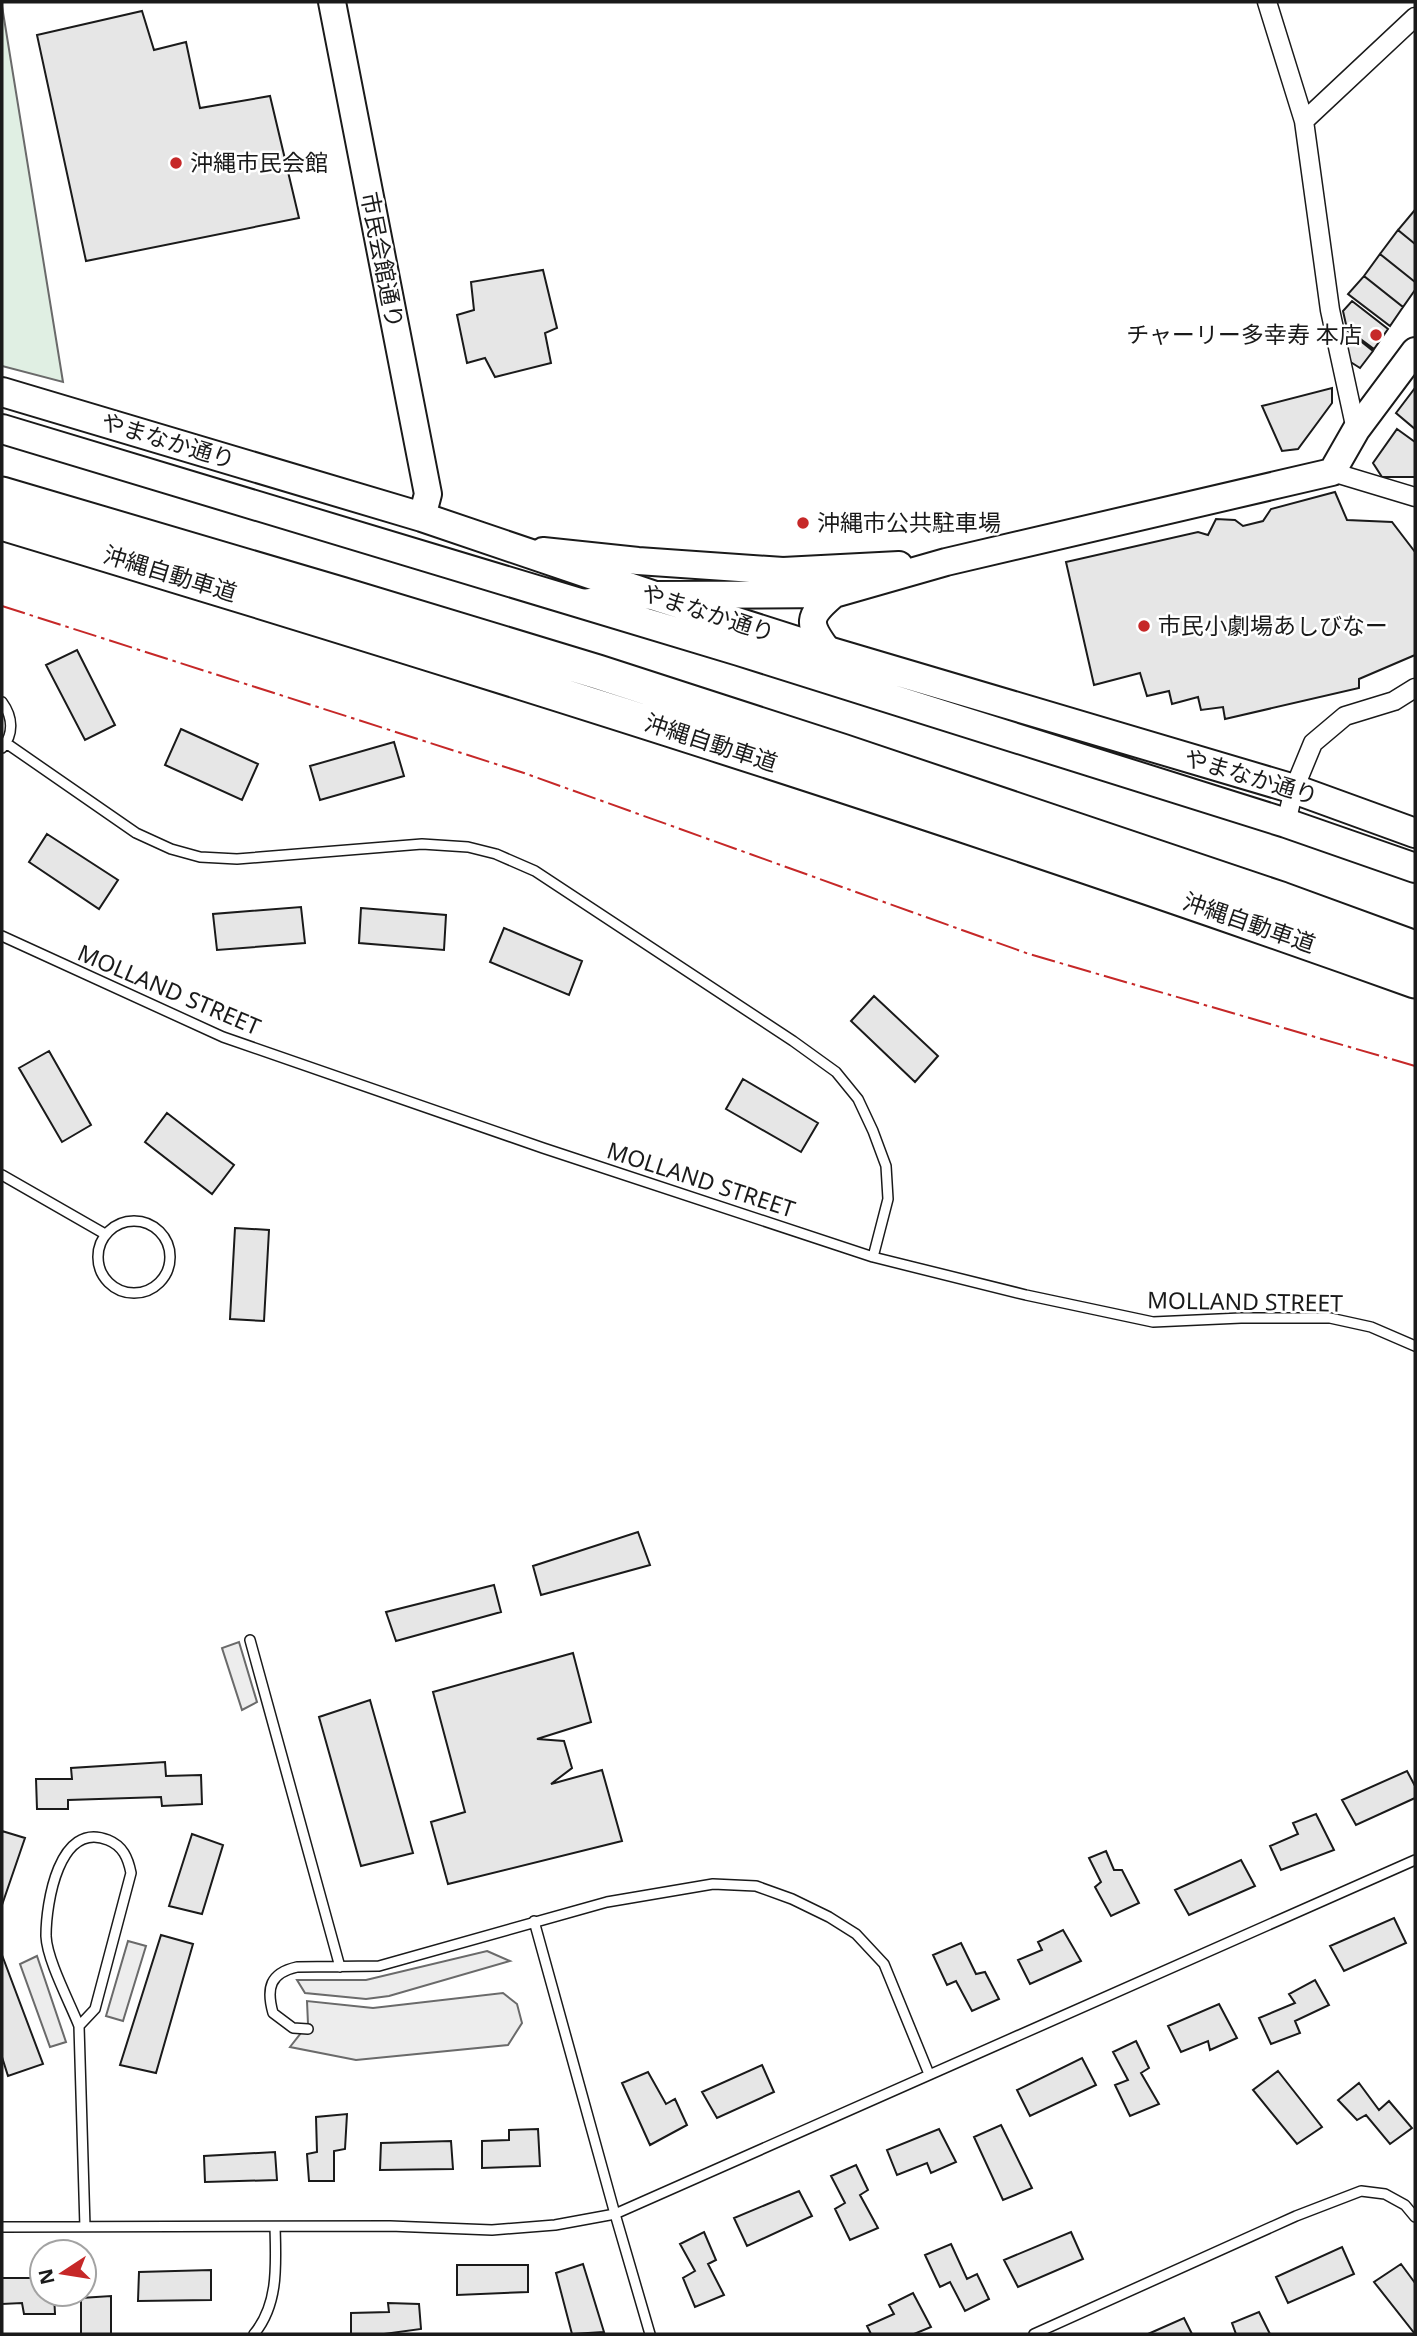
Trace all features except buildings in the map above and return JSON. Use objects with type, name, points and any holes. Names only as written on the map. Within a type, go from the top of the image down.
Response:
[{"type":"highway","name":"沖縄自動車道","points":[[2,494],[624,680],[1230,881],[1415,948]]},
{"type":"highway","name":"沖縄自動車道","points":[[2,523],[334,623],[819,778],[1271,929],[1415,981]]},
{"type":"main road","name":"やまなか通り","points":[[2,393],[422,517],[633,593],[1294,789],[1415,833]]},
{"type":"main road","name":"やまなか通り","points":[[2,429],[739,652],[1286,823],[1415,868]]},
{"type":"street","name":"市民会館通り","points":[[332,2],[428,494],[422,517]]},
{"type":"street","points":[[1267,2],[1304,121],[1330,310],[1356,429]]},
{"type":"street","points":[[1304,121],[1415,17]]},
{"type":"street","points":[[1332,472],[1356,429],[1415,351]]},
{"type":"street","points":[[578,604],[633,593],[834,594],[946,562],[1332,472],[1415,497]]},
{"type":"street","points":[[506,546],[638,562],[783,571],[946,562]]},
{"type":"street","points":[[638,562],[628,573],[633,593],[644,614],[704,631],[739,652]]},
{"type":"street","points":[[828,651],[814,632],[813,617],[818,608],[834,594]]},
{"type":"street","points":[[1286,823],[1294,789],[1313,743],[1345,716],[1394,701],[1415,688]]},
{"type":"lane","points":[[2,702],[8,710],[11,724],[4,746],[136,833],[171,849],[200,857],[237,859],[422,844],[468,847],[496,854],[535,872],[836,1072],[858,1099],[886,1166],[888,1199],[873,1257]]},
{"type":"lane","name":"MOLLAND STREET","points":[[2,936],[223,1037],[543,1149],[873,1257],[1026,1295],[1153,1322],[1329,1318],[1371,1327],[1415,1346]]},
{"type":"lane","points":[[2,1175],[105,1234]]},
{"type":"lane","points":[[130,1221],[144,1222],[153,1227],[163,1236],[169,1248],[170,1263],[166,1275],[155,1287],[140,1294],[125,1293],[113,1288],[104,1279],[98,1265],[97,1250],[105,1234],[117,1225],[130,1221]]},
{"type":"lane","points":[[250,1640],[340,1967]]},
{"type":"lane","points":[[79,2026],[95,2009],[131,1873],[128,1859],[121,1849],[101,1837],[74,1843],[60,1866],[50,1900],[46,1937],[51,1958],[79,2026],[85,2227]]},
{"type":"lane","points":[[2,2227],[390,2226],[492,2230],[555,2225],[615,2214],[1415,1860]]},
{"type":"lane","points":[[308,2029],[293,2028],[273,2013],[270,1989],[274,1980],[284,1970],[297,1967],[379,1966],[607,1902],[713,1884],[756,1886],[792,1899],[829,1917],[856,1934],[884,1964],[929,2074]]},
{"type":"lane","points":[[534,1921],[650,2334]]},
{"type":"lane","points":[[1034,2334],[1296,2216],[1361,2191],[1385,2194],[1405,2205],[1415,2217]]},
{"type":"lane","points":[[254,2334],[271,2302],[274,2289],[275,2227]]},
{"type":"green space","points":[[2,6],[63,382],[2,366]]},
{"type":"shaded area","points":[[239,1642],[257,1702],[242,1710],[222,1648]]},
{"type":"shaded area","points":[[128,1941],[146,1946],[123,2021],[106,2016]]},
{"type":"shaded area","points":[[487,1951],[510,1961],[389,1996],[366,1999],[305,1993],[297,1980],[366,1980]]},
{"type":"shaded area","points":[[37,1956],[66,2042],[50,2047],[20,1964]]},
{"type":"shaded area","points":[[503,1993],[517,2004],[522,2023],[508,2045],[356,2060],[290,2047],[308,2024],[307,2001],[373,2008]]},
{"type":"power","points":[[2,606],[524,773],[1029,954],[1415,1066]]},
{"type":"place","name":"沖縄市民会館","points":[[176,163]]},
{"type":"place","name":"チャーリー多幸寿 本店","points":[[1376,335]]},
{"type":"place","name":"沖縄市公共駐車場","points":[[803,523]]},
{"type":"place","name":"市民小劇場あしびなー","points":[[1144,626]]}]
